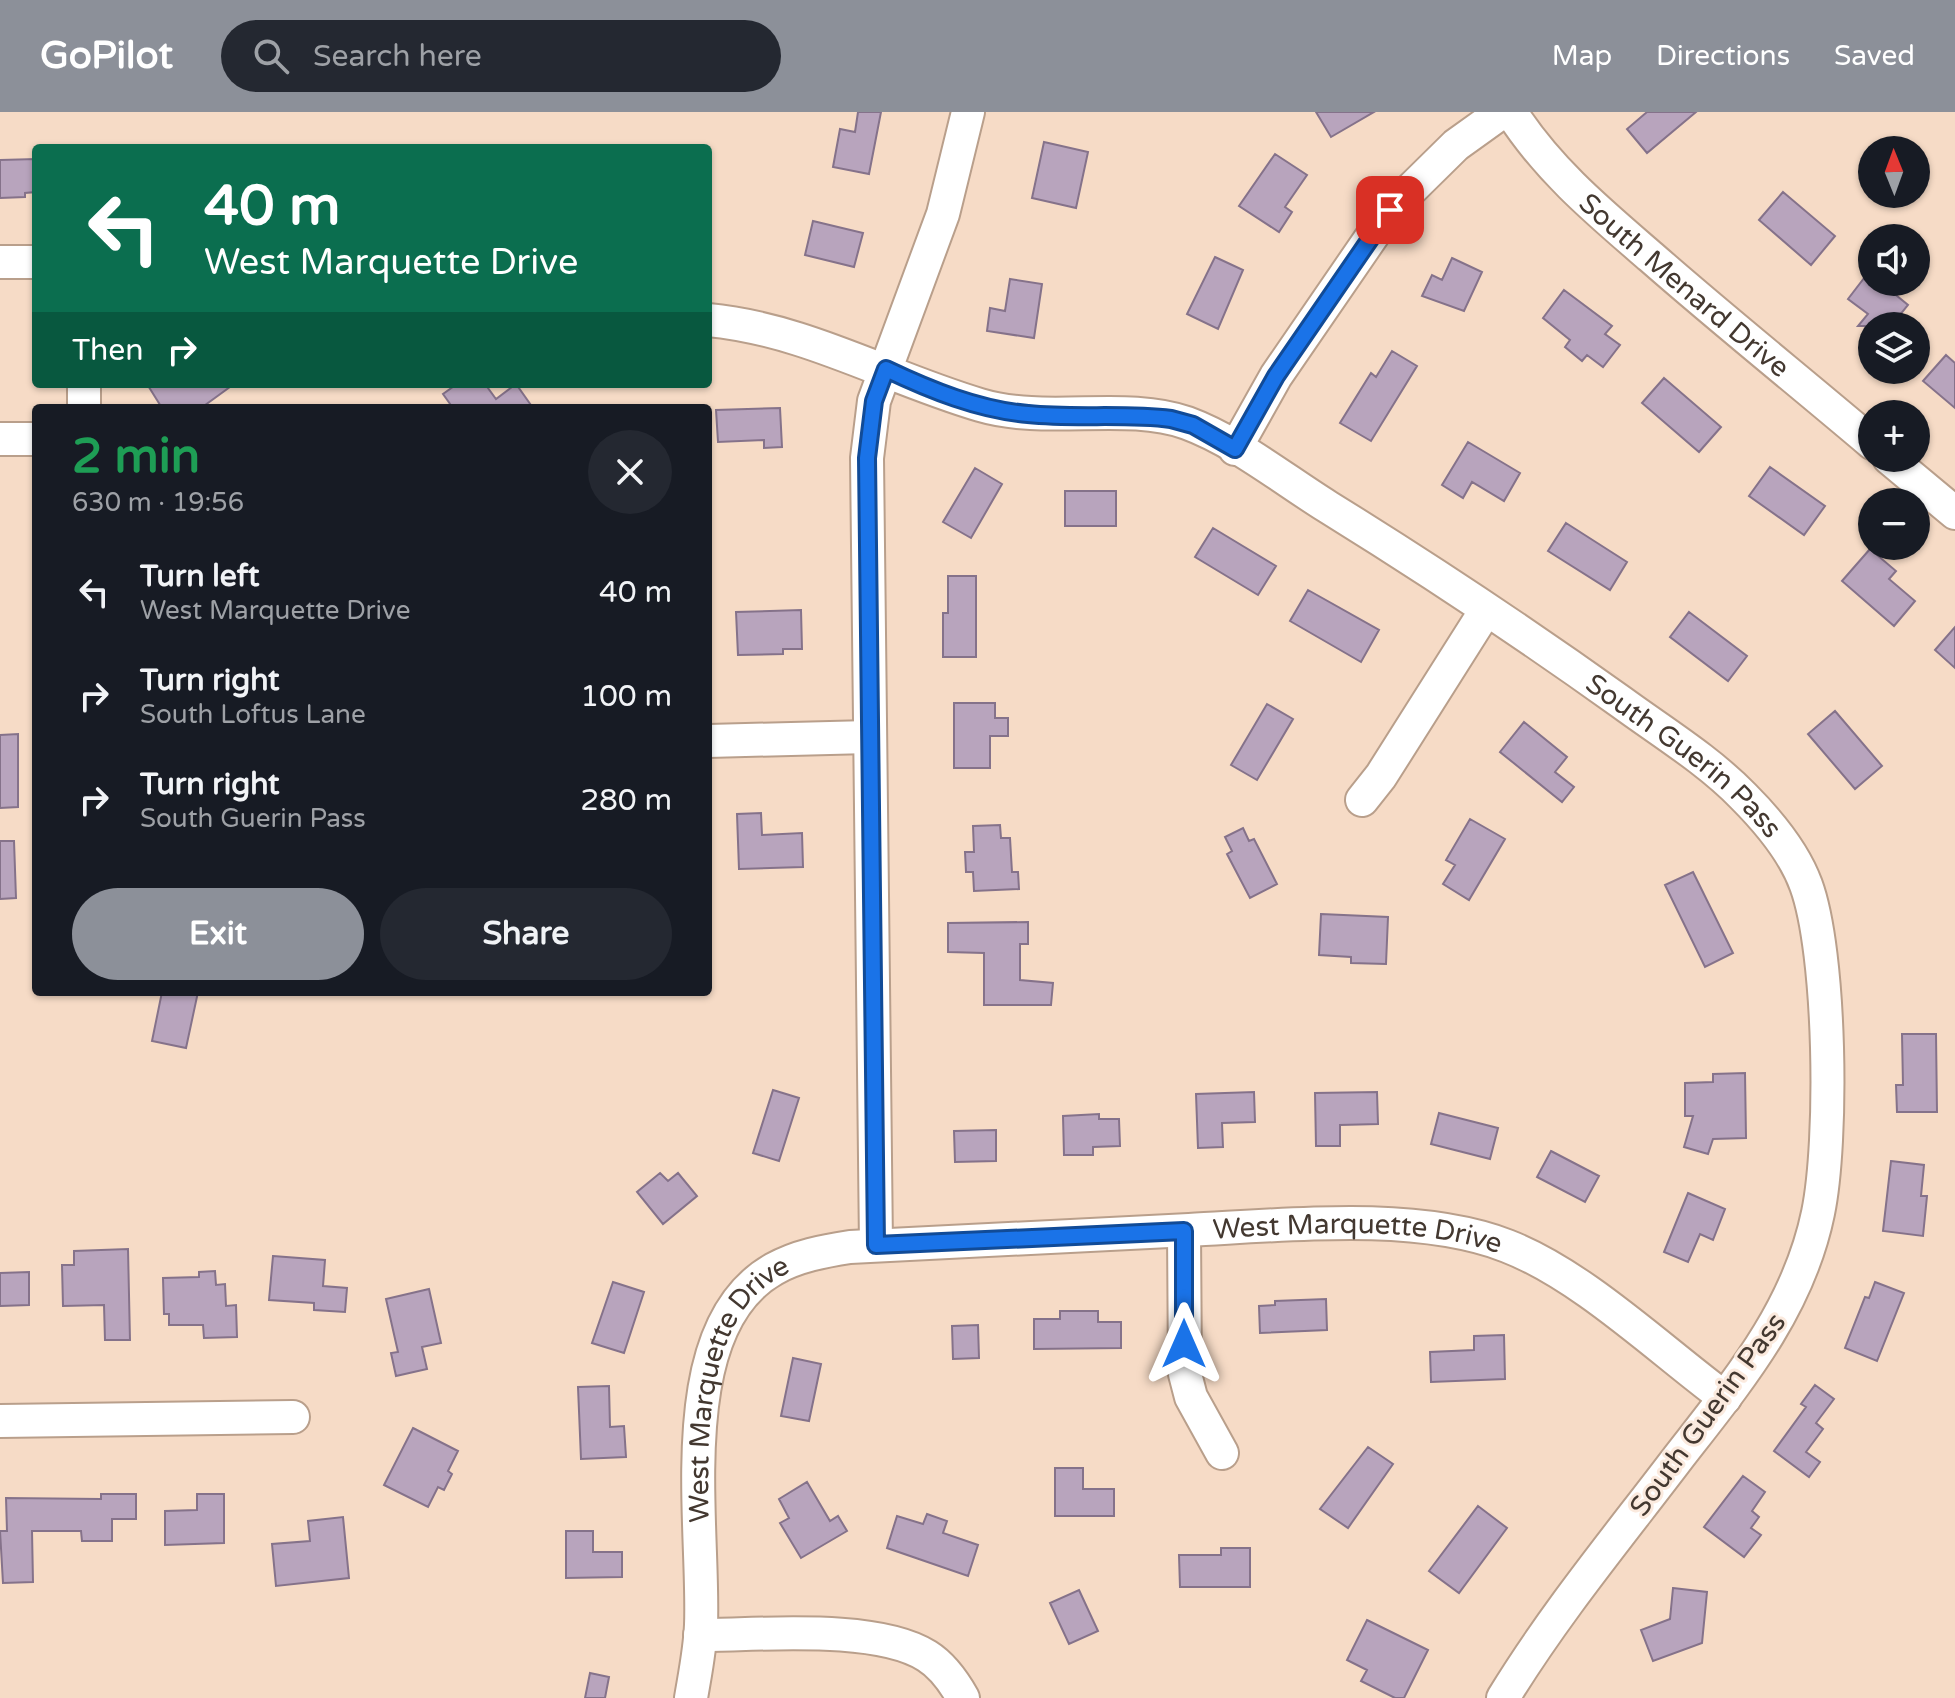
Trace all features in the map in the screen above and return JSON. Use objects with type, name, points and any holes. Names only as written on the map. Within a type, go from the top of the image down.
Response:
[{"type":"street","points":[[876,1245],[867,458],[874,401],[943,214],[968,112]]},
{"type":"street","points":[[1235,449],[1276,376],[1390,210],[1456,145],[1502,112]]},
{"type":"street","name":"South Menard Drive","points":[[1511,112],[1541,154],[1579,194],[1741,336],[1858,432]]},
{"type":"street","points":[[0,262],[32,262]]},
{"type":"street","name":"South Guerin Pass","points":[[712,321],[784,334],[986,407],[1026,414],[1171,419],[1193,425],[1486,610],[1667,735],[1741,793],[1783,842],[1806,883],[1821,958],[1825,1040],[1824,1160],[1819,1210],[1806,1257],[1789,1300],[1765,1344],[1576,1591],[1503,1698]]},
{"type":"street","points":[[0,439],[32,439]]},
{"type":"street","points":[[1906,472],[1955,513]]},
{"type":"street","points":[[1362,800],[1381,776],[1486,610]]},
{"type":"street","points":[[712,741],[869,737]]},
{"type":"street","name":"West Marquette Drive","points":[[691,1698],[700,1635],[703,1397],[711,1353],[723,1323],[749,1289],[773,1269],[812,1253],[876,1245],[1184,1231],[1404,1225],[1474,1234],[1548,1265],[1725,1398]]},
{"type":"street","points":[[1184,1231],[1185,1374],[1191,1397],[1222,1453]]},
{"type":"street","points":[[0,1421],[293,1417]]},
{"type":"street","points":[[700,1635],[807,1635],[900,1643],[928,1657],[952,1679],[963,1698]]},
{"type":"building","points":[[858,112],[881,112],[869,174],[833,167],[840,129],[855,132]]},
{"type":"building","points":[[1316,112],[1374,112],[1331,137]]},
{"type":"building","points":[[1647,112],[1696,112],[1647,153],[1627,129]]},
{"type":"building","points":[[1044,142],[1088,152],[1076,208],[1032,198]]},
{"type":"building","points":[[1275,154],[1307,175],[1285,207],[1292,212],[1279,232],[1239,206]]},
{"type":"building","points":[[32,159],[32,192],[25,193],[25,197],[0,198],[0,160]]},
{"type":"building","points":[[1783,192],[1835,236],[1811,265],[1759,220]]},
{"type":"building","points":[[813,221],[863,233],[854,267],[805,255]]},
{"type":"building","points":[[1215,257],[1243,270],[1218,329],[1187,314]]},
{"type":"building","points":[[1452,258],[1482,272],[1464,311],[1422,296],[1432,275],[1442,280]]},
{"type":"building","points":[[1010,279],[1042,284],[1034,338],[987,331],[990,308],[1005,311]]},
{"type":"building","points":[[1858,286],[1858,296],[1897,296],[1908,305],[1902,312],[1865,312],[1848,299]]},
{"type":"building","points":[[1564,290],[1612,326],[1605,334],[1620,345],[1603,367],[1587,355],[1582,361],[1565,347],[1570,340],[1543,318]]},
{"type":"building","points":[[1392,351],[1417,366],[1371,441],[1340,423],[1371,373],[1376,377]]},
{"type":"building","points":[[1946,355],[1955,363],[1955,408],[1927,384],[1930,384],[1930,373]]},
{"type":"building","points":[[1664,378],[1721,427],[1699,452],[1642,403]]},
{"type":"building","points":[[150,388],[228,388],[206,404],[160,404]]},
{"type":"building","points":[[451,388],[488,388],[496,399],[511,388],[519,388],[530,404],[450,404],[443,394]]},
{"type":"building","points":[[780,408],[782,447],[764,448],[764,440],[718,442],[716,410]]},
{"type":"building","points":[[1468,442],[1520,473],[1504,501],[1472,482],[1463,498],[1442,485]]},
{"type":"building","points":[[1770,467],[1825,506],[1804,535],[1749,496]]},
{"type":"building","points":[[975,468],[1002,484],[971,538],[943,522]]},
{"type":"building","points":[[1065,491],[1116,491],[1116,526],[1065,526]]},
{"type":"building","points":[[1566,523],[1627,562],[1610,590],[1548,551]]},
{"type":"building","points":[[1213,528],[1276,566],[1258,595],[1195,557]]},
{"type":"building","points":[[1860,560],[1883,560],[1896,571],[1889,579],[1915,601],[1894,626],[1842,581]]},
{"type":"building","points":[[948,576],[976,576],[976,657],[943,657],[943,613],[948,613]]},
{"type":"building","points":[[1308,590],[1379,630],[1361,662],[1290,621]]},
{"type":"building","points":[[801,610],[802,649],[783,649],[783,654],[738,655],[736,612]]},
{"type":"building","points":[[1689,612],[1747,656],[1728,681],[1670,637]]},
{"type":"building","points":[[1955,627],[1955,668],[1935,650]]},
{"type":"building","points":[[954,703],[995,703],[995,718],[1008,718],[1008,736],[990,736],[990,768],[954,768]]},
{"type":"building","points":[[1267,704],[1293,719],[1257,780],[1231,765]]},
{"type":"building","points":[[1835,711],[1882,766],[1855,789],[1808,734]]},
{"type":"building","points":[[1524,722],[1567,757],[1555,772],[1574,787],[1562,802],[1500,752]]},
{"type":"building","points":[[18,734],[18,807],[0,808],[0,735]]},
{"type":"building","points":[[761,813],[762,835],[802,833],[803,867],[739,869],[737,814]]},
{"type":"building","points":[[1470,819],[1505,839],[1469,900],[1443,884],[1455,865],[1446,860]]},
{"type":"building","points":[[1000,825],[1001,838],[1010,838],[1012,872],[1018,872],[1019,889],[974,891],[973,872],[966,872],[965,852],[974,852],[973,826]]},
{"type":"building","points":[[1243,828],[1249,841],[1254,839],[1277,884],[1250,898],[1227,854],[1232,851],[1225,837]]},
{"type":"building","points":[[0,841],[14,841],[16,898],[0,899]]},
{"type":"building","points":[[1693,872],[1733,953],[1705,967],[1665,885]]},
{"type":"building","points":[[1321,914],[1388,917],[1386,964],[1351,963],[1351,957],[1319,955]]},
{"type":"building","points":[[1028,922],[1028,944],[1020,944],[1020,980],[1053,983],[1051,1005],[984,1005],[984,953],[948,952],[948,923]]},
{"type":"building","points":[[161,996],[197,996],[186,1048],[152,1041]]},
{"type":"building","points":[[1902,1034],[1936,1034],[1937,1112],[1897,1112],[1896,1085],[1903,1085]]},
{"type":"building","points":[[1745,1073],[1746,1138],[1713,1139],[1708,1154],[1684,1147],[1693,1116],[1685,1116],[1685,1083],[1713,1082],[1713,1074]]},
{"type":"building","points":[[773,1090],[799,1098],[779,1161],[753,1153]]},
{"type":"building","points":[[1254,1092],[1255,1122],[1222,1123],[1223,1147],[1198,1148],[1196,1094]]},
{"type":"building","points":[[1377,1092],[1378,1124],[1340,1125],[1340,1146],[1316,1146],[1315,1093]]},
{"type":"building","points":[[1439,1113],[1498,1128],[1490,1159],[1431,1144]]},
{"type":"building","points":[[1099,1114],[1099,1119],[1119,1119],[1120,1146],[1093,1147],[1093,1155],[1064,1155],[1063,1116]]},
{"type":"building","points":[[996,1130],[996,1161],[955,1162],[954,1131]]},
{"type":"building","points":[[1551,1151],[1599,1176],[1585,1202],[1537,1177]]},
{"type":"building","points":[[1891,1161],[1924,1165],[1921,1196],[1927,1196],[1923,1236],[1883,1231]]},
{"type":"building","points":[[660,1173],[668,1181],[678,1173],[697,1196],[663,1224],[637,1192]]},
{"type":"building","points":[[1688,1193],[1725,1209],[1713,1240],[1700,1234],[1688,1262],[1664,1252]]},
{"type":"building","points":[[128,1249],[130,1340],[105,1340],[104,1305],[63,1306],[62,1265],[74,1265],[74,1251]]},
{"type":"building","points":[[273,1256],[325,1260],[323,1286],[347,1288],[345,1312],[314,1310],[314,1303],[269,1300]]},
{"type":"building","points":[[215,1271],[216,1285],[225,1284],[226,1306],[236,1305],[237,1337],[204,1338],[203,1325],[169,1325],[169,1314],[164,1314],[163,1278],[199,1277],[199,1272]]},
{"type":"building","points":[[29,1272],[29,1305],[0,1306],[0,1273]]},
{"type":"building","points":[[613,1282],[644,1292],[624,1353],[592,1343]]},
{"type":"building","points":[[1875,1282],[1904,1293],[1877,1361],[1845,1348],[1865,1297],[1869,1298]]},
{"type":"building","points":[[429,1289],[441,1343],[422,1347],[427,1369],[396,1376],[391,1353],[398,1352],[386,1299]]},
{"type":"building","points":[[1326,1299],[1327,1330],[1260,1333],[1259,1306],[1275,1305],[1275,1301]]},
{"type":"building","points":[[1060,1311],[1098,1311],[1098,1322],[1121,1322],[1121,1348],[1034,1349],[1034,1319],[1060,1319]]},
{"type":"building","points":[[978,1325],[979,1358],[953,1359],[952,1326]]},
{"type":"building","points":[[1504,1335],[1505,1379],[1431,1382],[1430,1352],[1474,1350],[1474,1336]]},
{"type":"building","points":[[793,1358],[821,1364],[809,1421],[781,1416]]},
{"type":"building","points":[[1815,1385],[1834,1399],[1816,1423],[1823,1429],[1806,1452],[1820,1462],[1809,1477],[1774,1451],[1806,1407],[1801,1404]]},
{"type":"building","points":[[609,1386],[610,1427],[624,1426],[626,1457],[581,1459],[578,1387]]},
{"type":"building","points":[[413,1428],[458,1451],[448,1471],[452,1474],[444,1490],[438,1487],[428,1507],[384,1485]]},
{"type":"building","points":[[1368,1447],[1393,1464],[1348,1528],[1320,1509]]},
{"type":"building","points":[[1055,1468],[1083,1468],[1083,1489],[1114,1489],[1114,1516],[1055,1516]]},
{"type":"building","points":[[1743,1476],[1765,1492],[1752,1511],[1759,1517],[1751,1528],[1761,1535],[1744,1557],[1704,1527]]},
{"type":"building","points":[[807,1482],[830,1521],[838,1516],[847,1531],[801,1558],[780,1523],[789,1518],[779,1499]]},
{"type":"building","points":[[101,1494],[136,1494],[136,1519],[112,1519],[112,1541],[82,1541],[81,1531],[32,1531],[33,1582],[3,1583],[0,1531],[7,1531],[6,1498],[101,1499]]},
{"type":"building","points":[[197,1494],[224,1494],[224,1543],[165,1545],[165,1511],[197,1510]]},
{"type":"building","points":[[1478,1506],[1507,1528],[1459,1593],[1429,1571]]},
{"type":"building","points":[[927,1514],[947,1521],[943,1533],[978,1545],[968,1576],[887,1548],[897,1516],[923,1524]]},
{"type":"building","points":[[343,1517],[349,1578],[276,1586],[272,1544],[310,1541],[308,1521]]},
{"type":"building","points":[[566,1531],[593,1531],[593,1552],[622,1552],[622,1577],[566,1578]]},
{"type":"building","points":[[1221,1548],[1250,1548],[1250,1587],[1180,1587],[1179,1555],[1221,1555]]},
{"type":"building","points":[[1673,1588],[1707,1592],[1702,1643],[1653,1661],[1641,1630],[1670,1619]]},
{"type":"building","points":[[1079,1590],[1098,1631],[1069,1644],[1050,1603]]},
{"type":"building","points":[[1367,1620],[1428,1650],[1404,1698],[1395,1698],[1361,1681],[1367,1670],[1347,1660]]},
{"type":"building","points":[[590,1673],[609,1677],[605,1698],[585,1698]]},
{"type":"route","points":[[1184,1344],[1184,1231],[876,1245],[867,458],[874,401],[886,369],[921,386],[986,407],[1026,414],[1146,415],[1171,419],[1193,425],[1235,449],[1276,376],[1390,210]]}]
